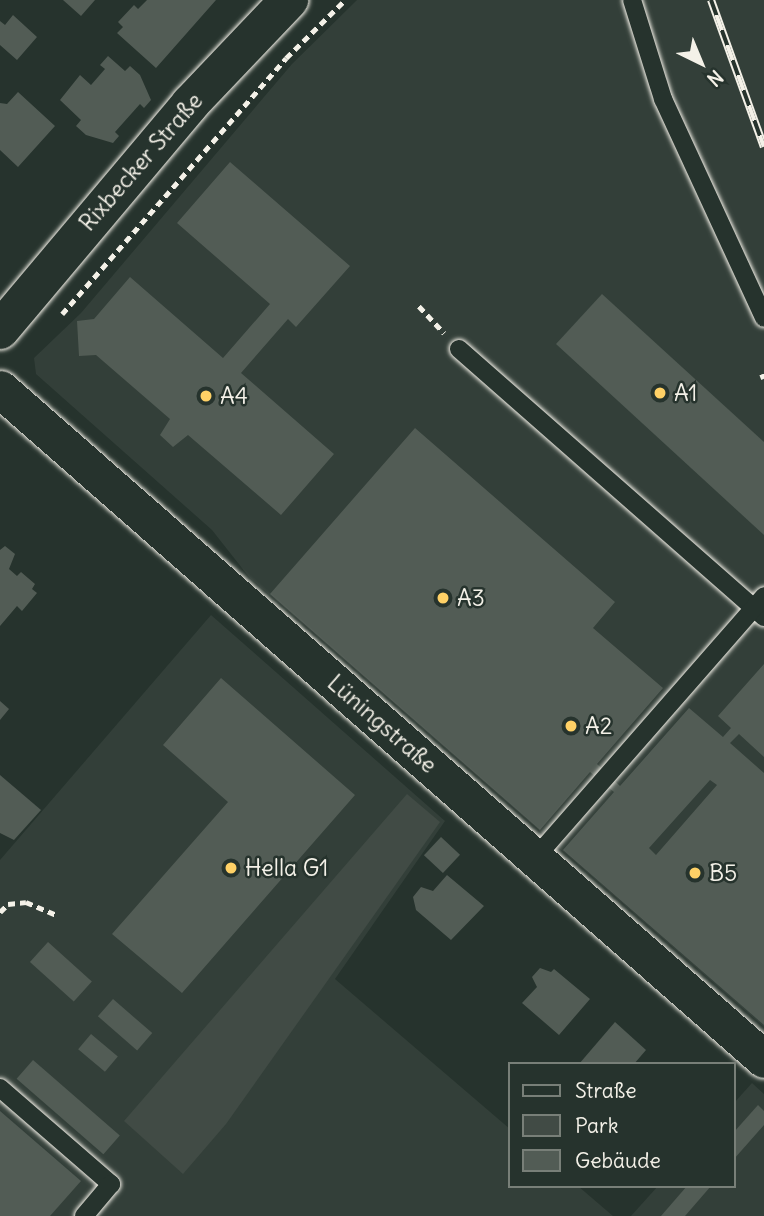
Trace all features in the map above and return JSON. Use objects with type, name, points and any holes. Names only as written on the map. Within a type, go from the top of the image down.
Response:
[{"type":"street","name":"Rixbecker Straße","points":[[0,330],[191,104],[289,0]]},
{"type":"street","name":"Lüningstraße","points":[[0,389],[764,1059]]},
{"type":"lane","points":[[632,0],[663,99],[764,318]]},
{"type":"lane","points":[[459,349],[761,607],[535,858]]},
{"type":"lane","points":[[0,1088],[111,1184],[84,1216]]},
{"type":"path","points":[[59,317],[286,58],[345,0]]},
{"type":"path","points":[[419,306],[444,334]]},
{"type":"path","points":[[0,912],[8,904],[26,902],[56,915]]},
{"type":"shaded area","points":[[357,0],[764,0],[764,1027],[249,577],[212,530],[36,374],[34,358],[81,313],[292,64]]},
{"type":"shaded area","points":[[211,615],[445,821],[335,979],[508,1127],[508,1188],[580,1188],[613,1216],[0,1216],[0,860]]},
{"type":"shaded area","points":[[752,1083],[764,1094],[764,1216],[631,1216],[656,1188],[736,1188],[736,1101]]},
{"type":"green space","points":[[407,794],[440,822],[226,1124],[183,1174],[124,1121]]},
{"type":"building","points":[[63,0],[95,0],[81,16]]},
{"type":"building","points":[[147,0],[216,0],[156,68],[117,33],[123,27],[118,22],[134,5],[138,9]]},
{"type":"building","points":[[13,15],[37,37],[17,60],[0,45],[0,21],[5,25]]},
{"type":"building","points":[[108,56],[125,71],[130,66],[140,75],[151,100],[144,108],[140,104],[115,132],[119,136],[113,143],[86,135],[76,126],[81,120],[60,100],[80,75],[91,85],[105,69],[100,65]]},
{"type":"building","points":[[18,92],[55,126],[18,167],[0,150],[0,103],[7,104]]},
{"type":"building","name":"A4","points":[[230,162],[350,266],[296,327],[288,319],[241,373],[334,454],[281,515],[188,435],[173,447],[160,435],[170,419],[96,355],[79,356],[77,321],[94,319],[130,277],[223,358],[270,304],[177,223]]},
{"type":"building","name":"A1","points":[[602,294],[764,442],[764,535],[556,344]]},
{"type":"building","points":[[415,428],[615,602],[593,628],[663,688],[597,764],[620,786],[689,708],[723,737],[731,728],[718,716],[764,664],[764,757],[739,734],[730,743],[764,773],[764,1025],[563,850],[614,792],[590,772],[540,830],[270,594]],"holes":[[[710,780],[717,785],[656,855],[649,848]]]},
{"type":"building","points":[[5,546],[15,554],[9,569],[17,576],[21,572],[35,584],[32,589],[37,593],[22,611],[17,606],[0,626],[0,550]]},
{"type":"building","name":"Hella G1","points":[[221,678],[355,795],[182,993],[112,934],[228,802],[163,745]]},
{"type":"building","points":[[0,701],[9,709],[0,720]]},
{"type":"building","points":[[0,775],[41,810],[14,840],[0,833]]},
{"type":"building","points":[[441,837],[460,855],[443,873],[424,855]]},
{"type":"building","points":[[447,875],[484,906],[451,940],[416,910],[413,897],[421,887],[433,891]]},
{"type":"building","points":[[48,942],[92,981],[74,1002],[30,962]]},
{"type":"building","points":[[540,968],[551,972],[554,969],[590,999],[559,1035],[522,1003],[537,987],[532,977]]},
{"type":"building","points":[[113,999],[152,1033],[137,1050],[98,1016]]},
{"type":"building","points":[[615,1022],[646,1050],[636,1062],[581,1062]]},
{"type":"building","points":[[91,1034],[118,1056],[105,1072],[78,1049]]},
{"type":"building","points":[[33,1060],[120,1135],[103,1154],[17,1079]]},
{"type":"building","points":[[758,1105],[764,1111],[764,1125],[736,1157],[736,1130]]},
{"type":"building","points":[[0,1111],[81,1181],[50,1216],[0,1216]]},
{"type":"building","points":[[685,1188],[709,1188],[685,1216],[661,1216]]},
{"type":"railway","points":[[711,0],[764,147]]},
{"type":"place","name":"A1","points":[[660,393]]},
{"type":"place","name":"A4","points":[[206,396]]},
{"type":"place","name":"A3","points":[[443,598]]},
{"type":"place","name":"A2","points":[[571,726]]},
{"type":"place","name":"Hella G1","points":[[231,868]]},
{"type":"place","name":"B5","points":[[695,873]]}]
